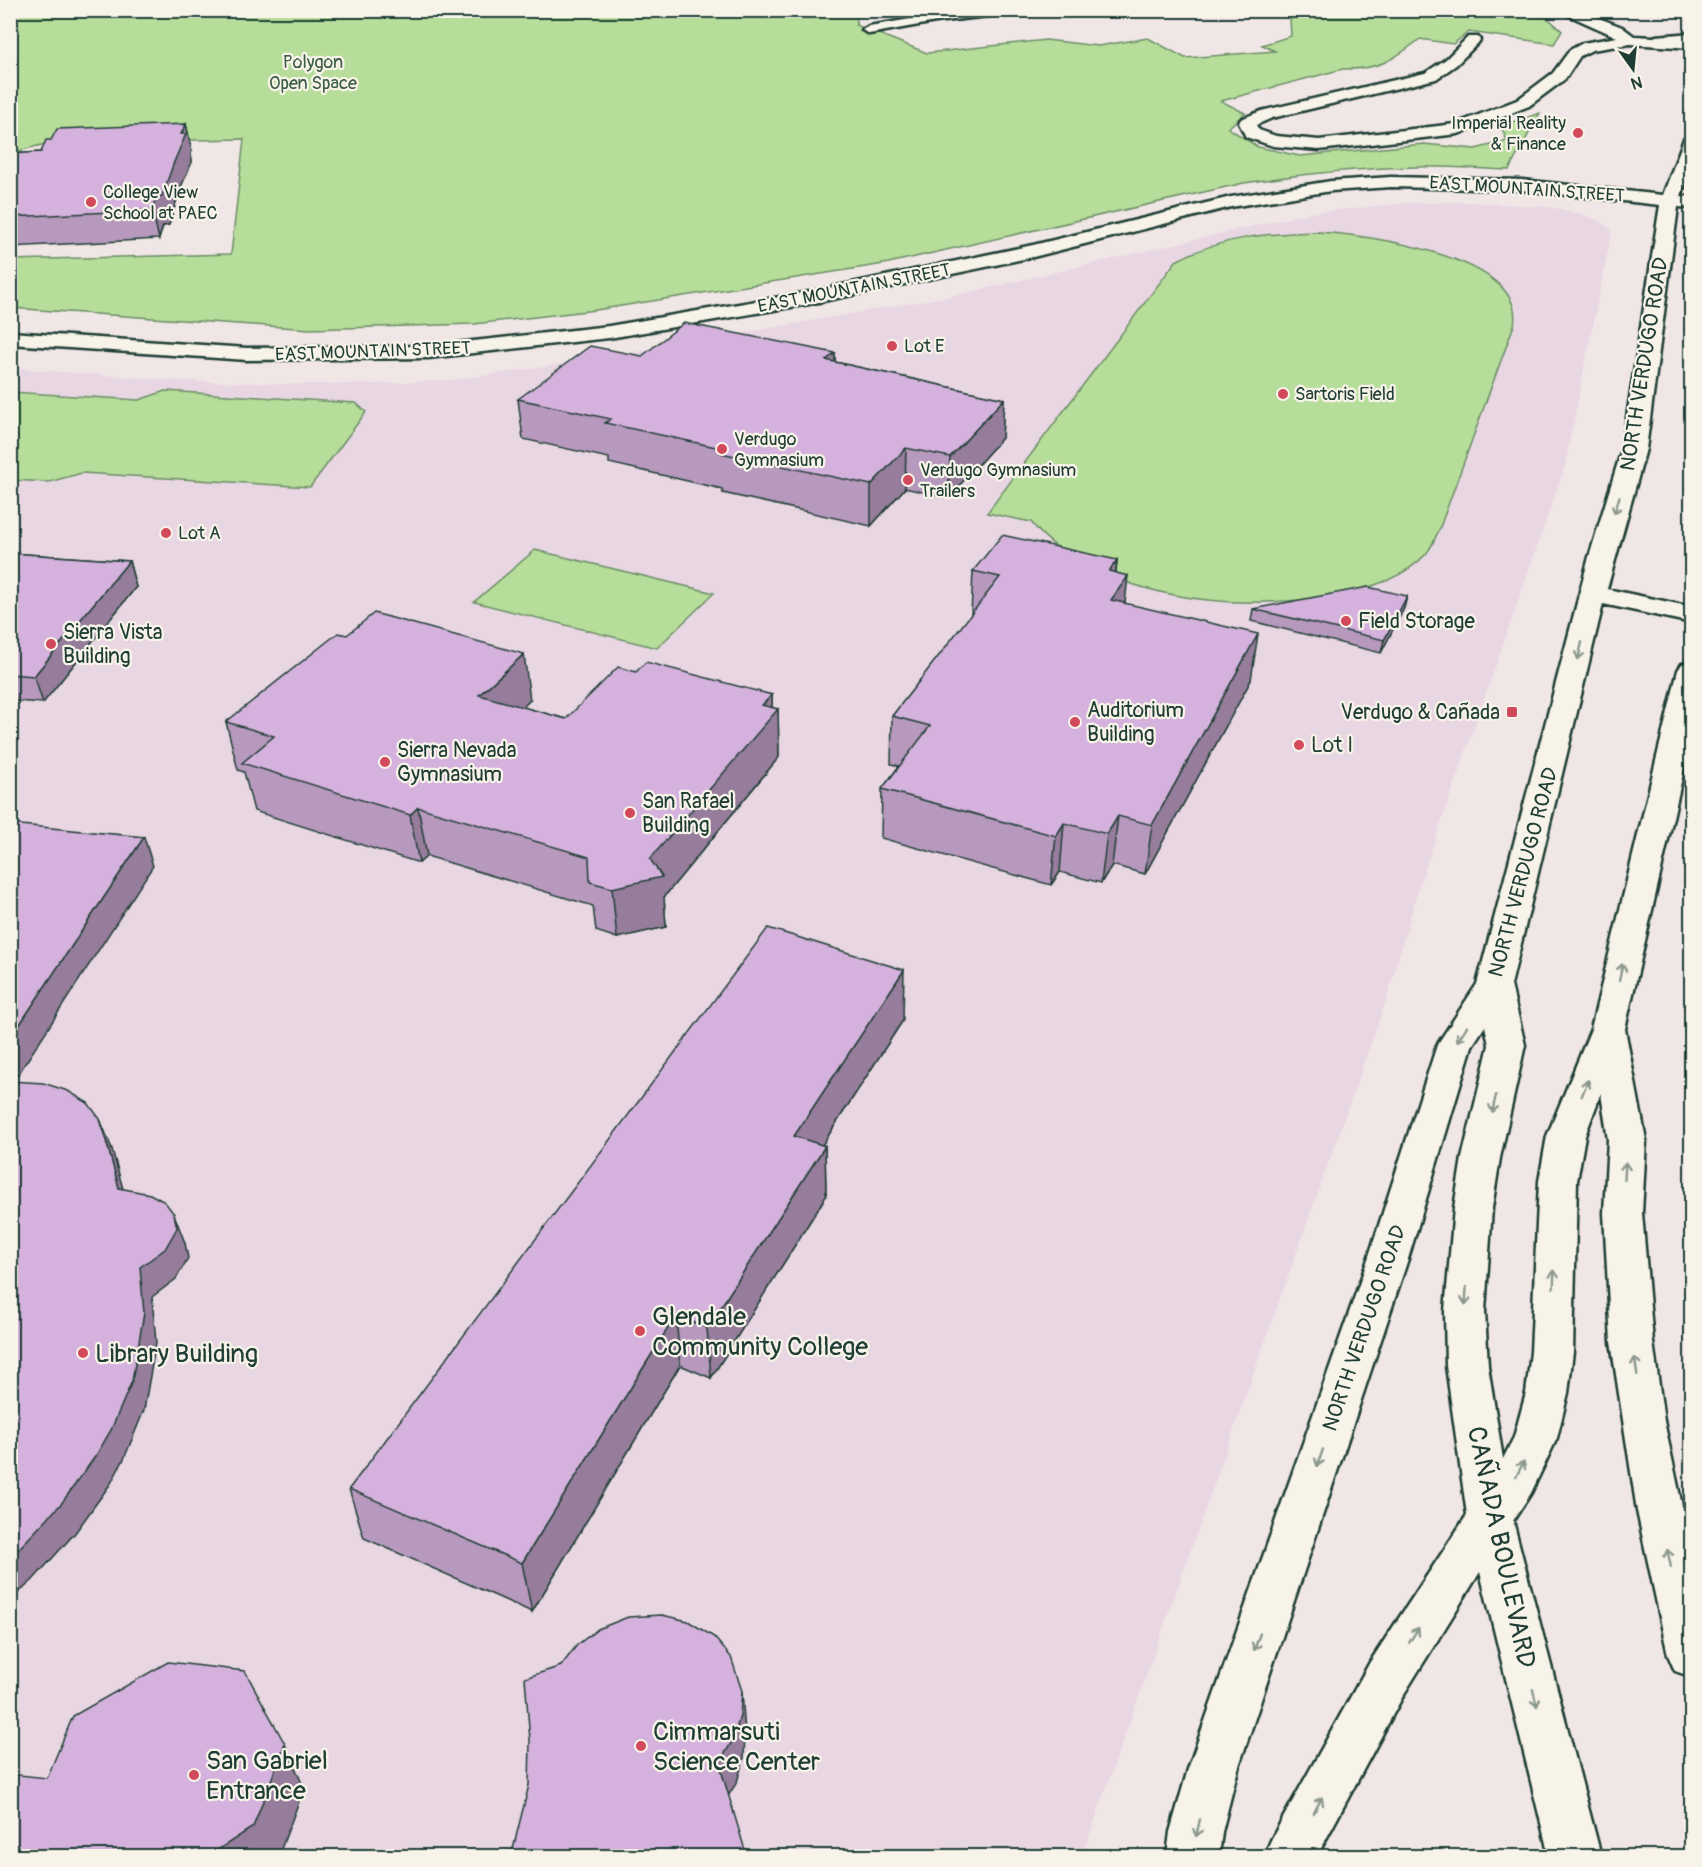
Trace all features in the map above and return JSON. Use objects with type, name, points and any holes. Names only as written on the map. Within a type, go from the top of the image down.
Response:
[{"type":"main road","points":[[869,30],[936,18],[1007,10]]},
{"type":"main road","points":[[1558,10],[1564,20],[1598,43]]},
{"type":"main road","points":[[1564,10],[1617,30],[1630,40]]},
{"type":"main road","points":[[1473,40],[1451,62],[1430,76],[1267,114],[1247,123],[1252,133],[1273,141],[1319,145],[1458,129],[1523,103],[1558,76],[1575,53],[1598,43],[1692,37]]},
{"type":"main road","points":[[1656,40],[1692,44]]},
{"type":"main road","name":"NORTH VERDUGO ROAD","points":[[1193,1857],[1196,1832],[1214,1769],[1388,1259],[1455,1045],[1494,985],[1593,594],[1634,449],[1692,139]]},
{"type":"main road","name":"EAST MOUNTAIN STREET","points":[[10,338],[247,354],[428,352],[609,332],[808,298],[1033,251],[1231,202],[1310,189],[1391,182],[1443,182],[1522,185],[1681,202]]},
{"type":"main road","points":[[1593,594],[1692,615]]},
{"type":"main road","points":[[1290,1857],[1347,1746],[1387,1677],[1515,1479],[1535,1438],[1546,1393],[1552,1352],[1558,1181],[1566,1136],[1608,1029],[1692,670]]},
{"type":"main road","name":"CAÑADA BOULEVARD","points":[[1494,985],[1507,1046],[1481,1158],[1473,1208],[1465,1311],[1472,1410],[1490,1519],[1575,1857]]},
{"type":"main road","points":[[1608,1029],[1627,1140],[1623,1213],[1631,1331],[1638,1387],[1659,1511],[1692,1656]]},
{"type":"shaded area","name":"Glendale Community College","points":[[1468,202],[1551,207],[1582,214],[1601,222],[1612,230],[1564,469],[1419,886],[1387,998],[1082,1856],[11,1856],[10,368],[181,381],[285,384],[375,384],[452,380],[584,361],[957,295],[1309,213],[1409,203]]},
{"type":"green space","name":"Polygon Open Space","points":[[857,10],[856,25],[927,53],[1046,40],[1098,46],[1148,38],[1185,58],[1275,51],[1262,45],[1291,36],[1290,19],[1319,11],[1540,11],[1562,31],[1554,44],[1469,32],[1453,44],[1420,39],[1402,53],[1376,65],[1343,69],[1221,101],[1245,113],[1228,128],[1258,147],[1300,156],[1424,144],[1475,149],[1507,141],[1501,126],[1540,113],[1509,170],[1395,168],[1330,172],[1244,183],[884,264],[596,310],[474,324],[310,329],[11,308],[11,260],[231,254],[244,139],[49,143],[11,153],[10,11]]},
{"type":"green space","points":[[1319,232],[1371,238],[1439,254],[1470,266],[1495,282],[1511,301],[1514,325],[1439,530],[1428,551],[1416,563],[1393,578],[1367,588],[1341,594],[1268,602],[1207,600],[1178,596],[1120,580],[1067,554],[1051,543],[1031,522],[987,513],[1176,261],[1210,246],[1245,238]]},
{"type":"green space","points":[[165,391],[356,403],[366,412],[310,487],[82,473],[49,482],[11,480],[11,392],[139,400]]},
{"type":"green space","points":[[535,550],[714,593],[657,648],[474,602]]},
{"type":"building","points":[[186,124],[181,134],[186,134],[162,196],[156,197],[152,210],[10,217],[10,154],[41,152],[46,140],[51,140],[57,129]]},
{"type":"building","points":[[684,323],[835,353],[826,360],[1004,399],[950,457],[906,448],[871,485],[721,453],[725,449],[605,423],[611,419],[518,399],[590,346],[642,356]]},
{"type":"building","name":"Auditorium Building","points":[[1002,535],[1117,560],[1109,571],[1128,576],[1111,600],[1258,634],[1152,825],[1118,816],[1107,834],[1064,823],[1056,836],[882,789],[930,726],[892,716],[1000,577],[973,571]]},
{"type":"building","name":"Sierra Vista Building","points":[[10,553],[129,561],[34,676],[10,674]]},
{"type":"building","points":[[1368,587],[1407,596],[1384,640],[1253,609]]},
{"type":"building","points":[[374,613],[524,654],[479,695],[566,719],[618,667],[636,672],[646,662],[772,695],[762,705],[778,709],[650,859],[662,877],[612,888],[590,882],[589,857],[418,807],[410,815],[242,763],[274,736],[226,722],[338,633],[347,635]]},
{"type":"building","points":[[10,824],[144,837],[10,1039]]},
{"type":"building","points":[[768,928],[904,970],[794,1136],[825,1146],[707,1328],[676,1315],[522,1563],[349,1489]]},
{"type":"building","name":"Library Building","points":[[10,1081],[43,1083],[68,1091],[88,1103],[100,1119],[119,1188],[150,1194],[165,1202],[174,1214],[177,1228],[165,1249],[140,1267],[144,1313],[132,1381],[111,1430],[97,1454],[61,1504],[10,1558]]},
{"type":"building","name":"Cimmarsuti Science Center","points":[[662,1615],[688,1621],[714,1637],[731,1657],[742,1691],[740,1716],[733,1740],[719,1763],[747,1857],[511,1857],[529,1785],[530,1740],[525,1678],[561,1666],[577,1645],[598,1629],[628,1617]]},
{"type":"building","points":[[168,1662],[245,1671],[285,1744],[253,1827],[207,1857],[10,1857],[10,1774],[47,1778],[73,1716]]},
{"type":"place","name":"Imperial Reality & Finance","points":[[1578,133]]},
{"type":"place","name":"College View School at PAEC","points":[[91,202]]},
{"type":"place","name":"Lot E","points":[[892,346]]},
{"type":"place","name":"Sartoris Field","points":[[1283,394]]},
{"type":"place","name":"Verdugo Gymnasium","points":[[722,449]]},
{"type":"place","name":"Verdugo Gymnasium Trailers","points":[[908,480]]},
{"type":"place","name":"Lot A","points":[[166,533]]},
{"type":"place","name":"Field Storage","points":[[1346,621]]},
{"type":"place","name":"Sierra Vista Building","points":[[51,644]]},
{"type":"place","name":"Verdugo & Cañada","points":[[1512,712]]},
{"type":"place","name":"Auditorium Building","points":[[1075,722]]},
{"type":"place","name":"Lot I","points":[[1299,745]]},
{"type":"place","name":"Sierra Nevada Gymnasium","points":[[385,762]]},
{"type":"place","name":"San Rafael Building","points":[[630,813]]},
{"type":"place","name":"Glendale Community College","points":[[640,1331]]},
{"type":"place","name":"Library Building","points":[[83,1353]]},
{"type":"place","name":"Cimmarsuti Science Center","points":[[641,1746]]},
{"type":"place","name":"San Gabriel Entrance","points":[[194,1775]]}]
